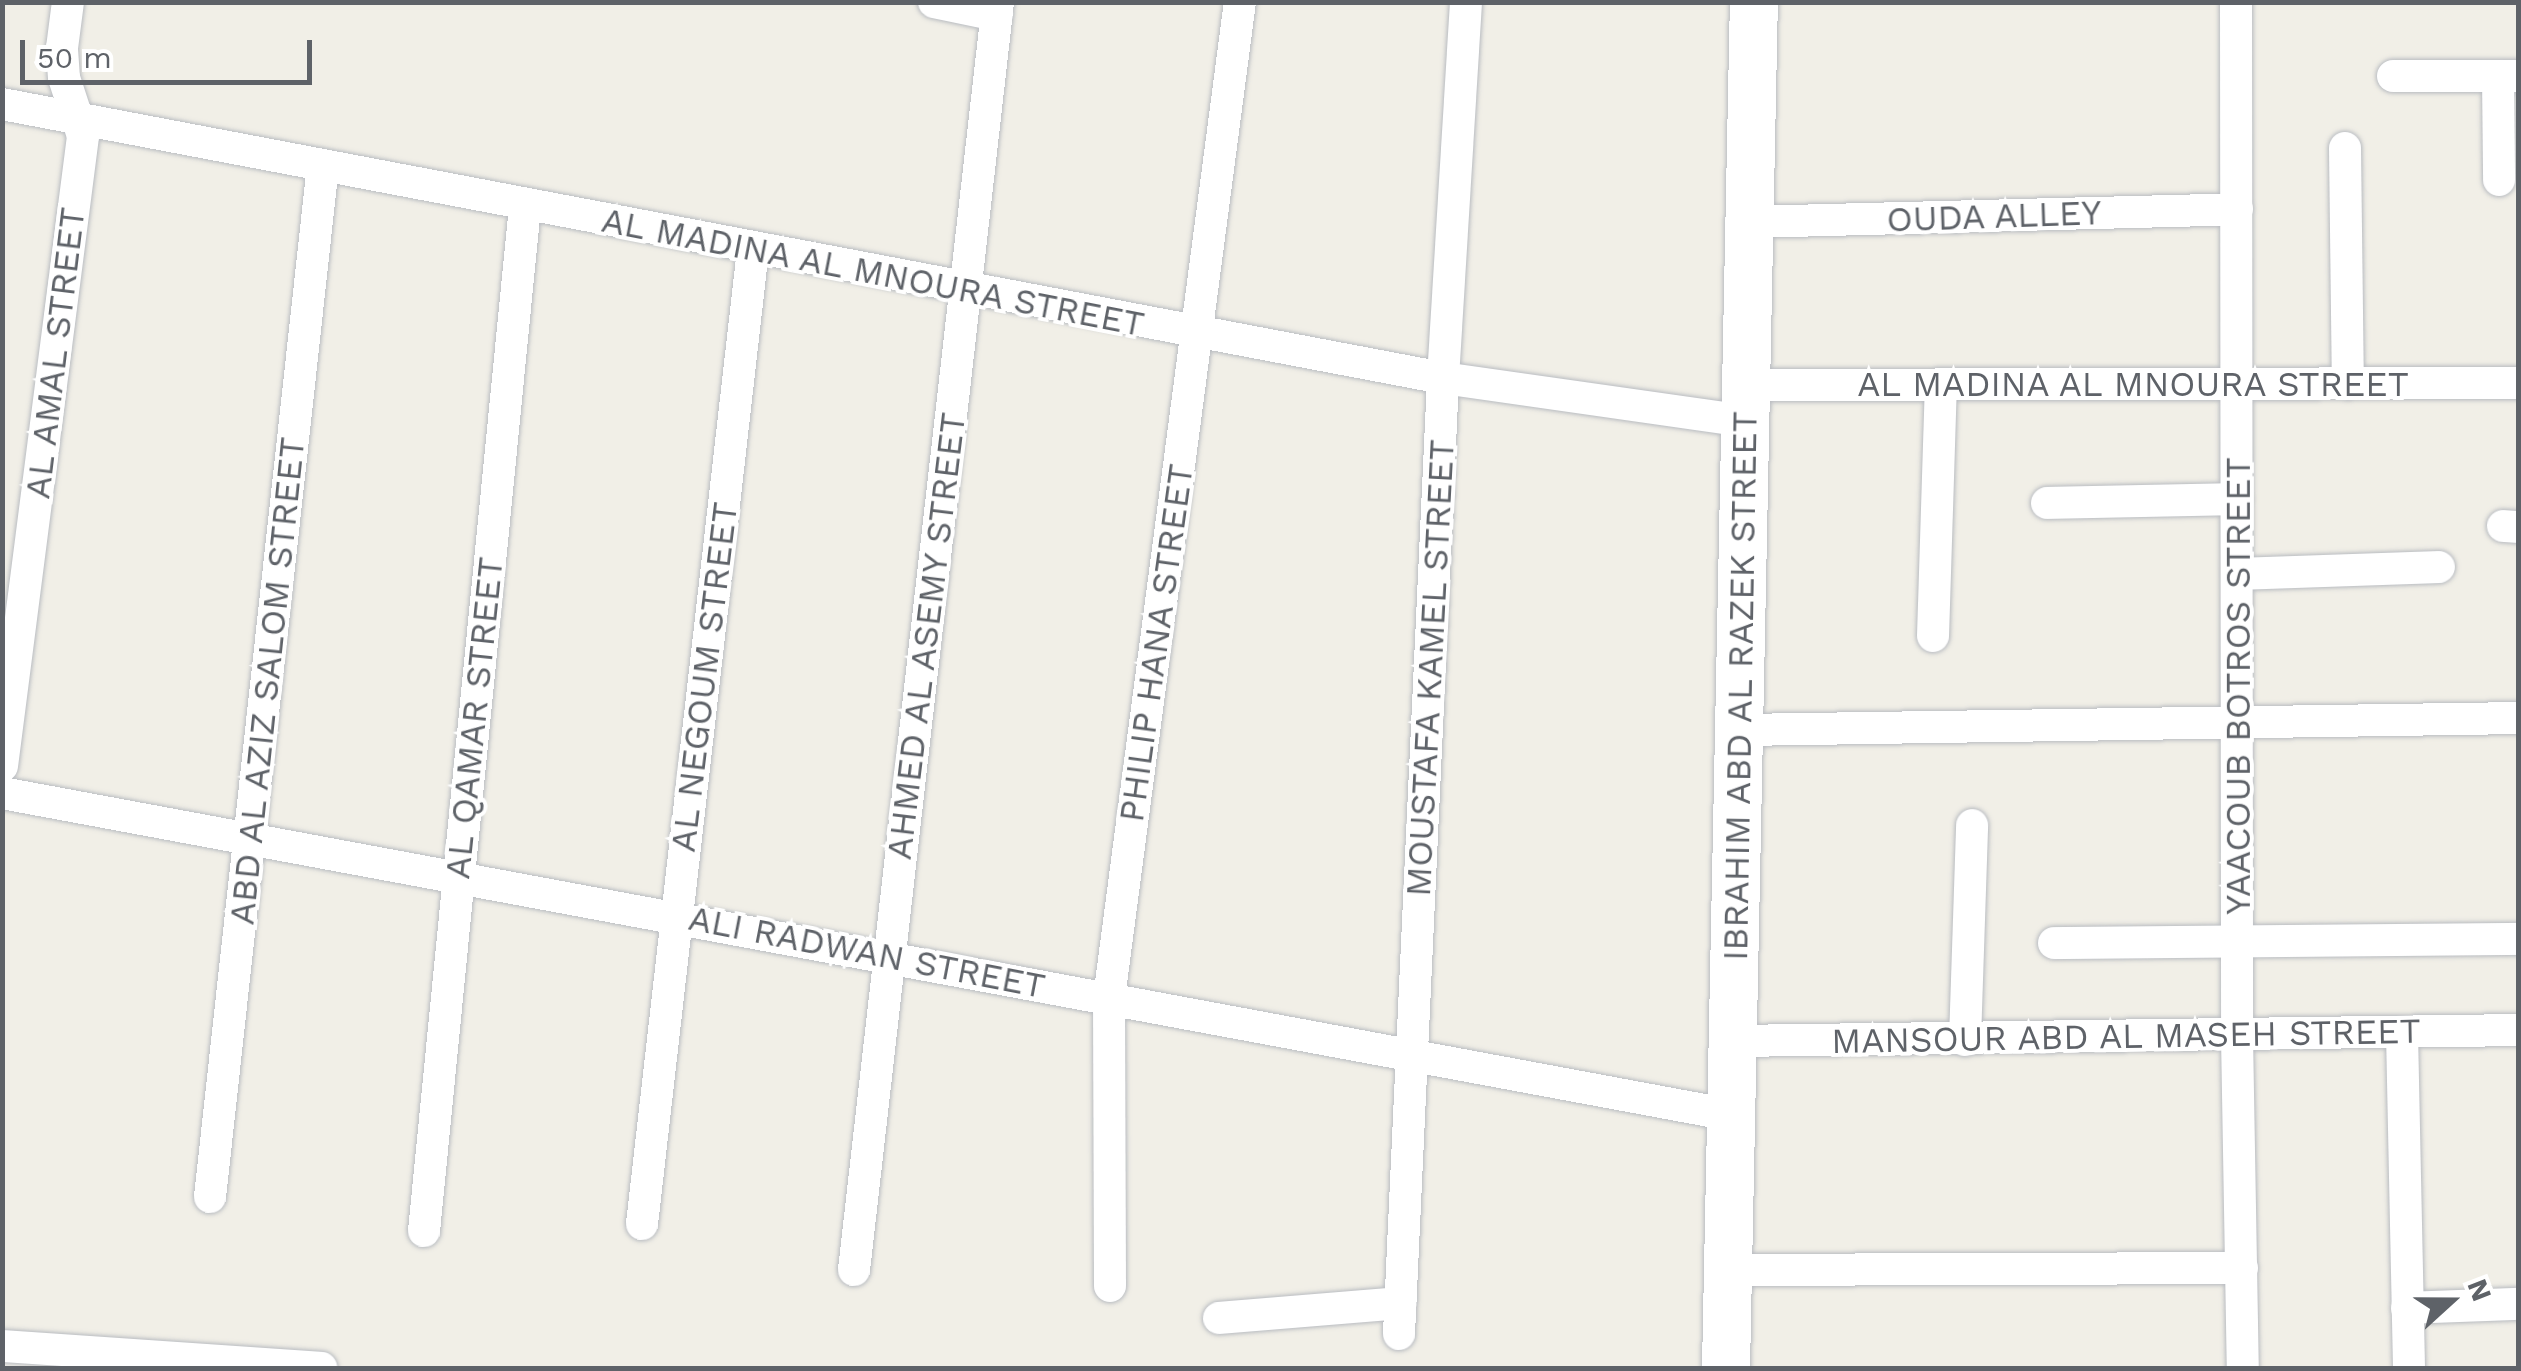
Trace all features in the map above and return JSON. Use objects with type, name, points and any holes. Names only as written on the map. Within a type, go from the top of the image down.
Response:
[{"type":"main road","name":"IBRAHIM ABD AL RAZEK STREET","points":[[1726,1368],[1754,2]]},
{"type":"street","name":"AL AMAL STREET","points":[[2,766],[83,136],[64,78],[68,2]]},
{"type":"street","points":[[934,2],[997,9]]},
{"type":"street","name":"PHILIP HANA STREET","points":[[1110,1286],[1109,998],[1240,2]]},
{"type":"street","name":"MOUSTAFA KAMEL STREET","points":[[1219,1318],[1400,1318],[1444,378],[1466,2]]},
{"type":"street","name":"YAACOUB BOTROS STREET","points":[[2236,2],[2237,1036],[2243,1368]]},
{"type":"street","name":"AHMED AL ASEMY STREET","points":[[854,1270],[997,9]]},
{"type":"street","points":[[2394,76],[2508,76],[2499,180]]},
{"type":"street","name":"AL MADINA AL MNOURA STREET","points":[[2,104],[753,250],[1444,378],[1747,403],[1942,384],[2518,383]]},
{"type":"street","points":[[2345,148],[2348,384]]},
{"type":"street","name":"ABD AL AZIZ SALOM STREET","points":[[210,1197],[323,166]]},
{"type":"street","name":"AL QAMAR STREET","points":[[424,1231],[524,206]]},
{"type":"street","name":"OUDA ALLEY","points":[[1751,222],[2237,209]]},
{"type":"street","name":"AL NEGOUM STREET","points":[[642,1224],[753,250]]},
{"type":"street","points":[[1933,636],[1942,384]]},
{"type":"street","points":[[2048,502],[2237,499]]},
{"type":"street","points":[[2238,574],[2438,567]]},
{"type":"street","points":[[1740,730],[2518,718]]},
{"type":"street","name":"ALI RADWAN STREET","points":[[2,792],[1731,1116]]},
{"type":"street","points":[[1965,1040],[1972,825]]},
{"type":"street","points":[[2054,943],[2518,938]]},
{"type":"street","name":"MANSOUR ABD AL MASEH STREET","points":[[1732,1041],[2518,1030]]},
{"type":"street","points":[[2402,1033],[2409,1368]]},
{"type":"street","points":[[1728,1270],[2242,1268]]},
{"type":"street","points":[[2407,1308],[2518,1304]]},
{"type":"street","points":[[2,1346],[321,1368]]}]
